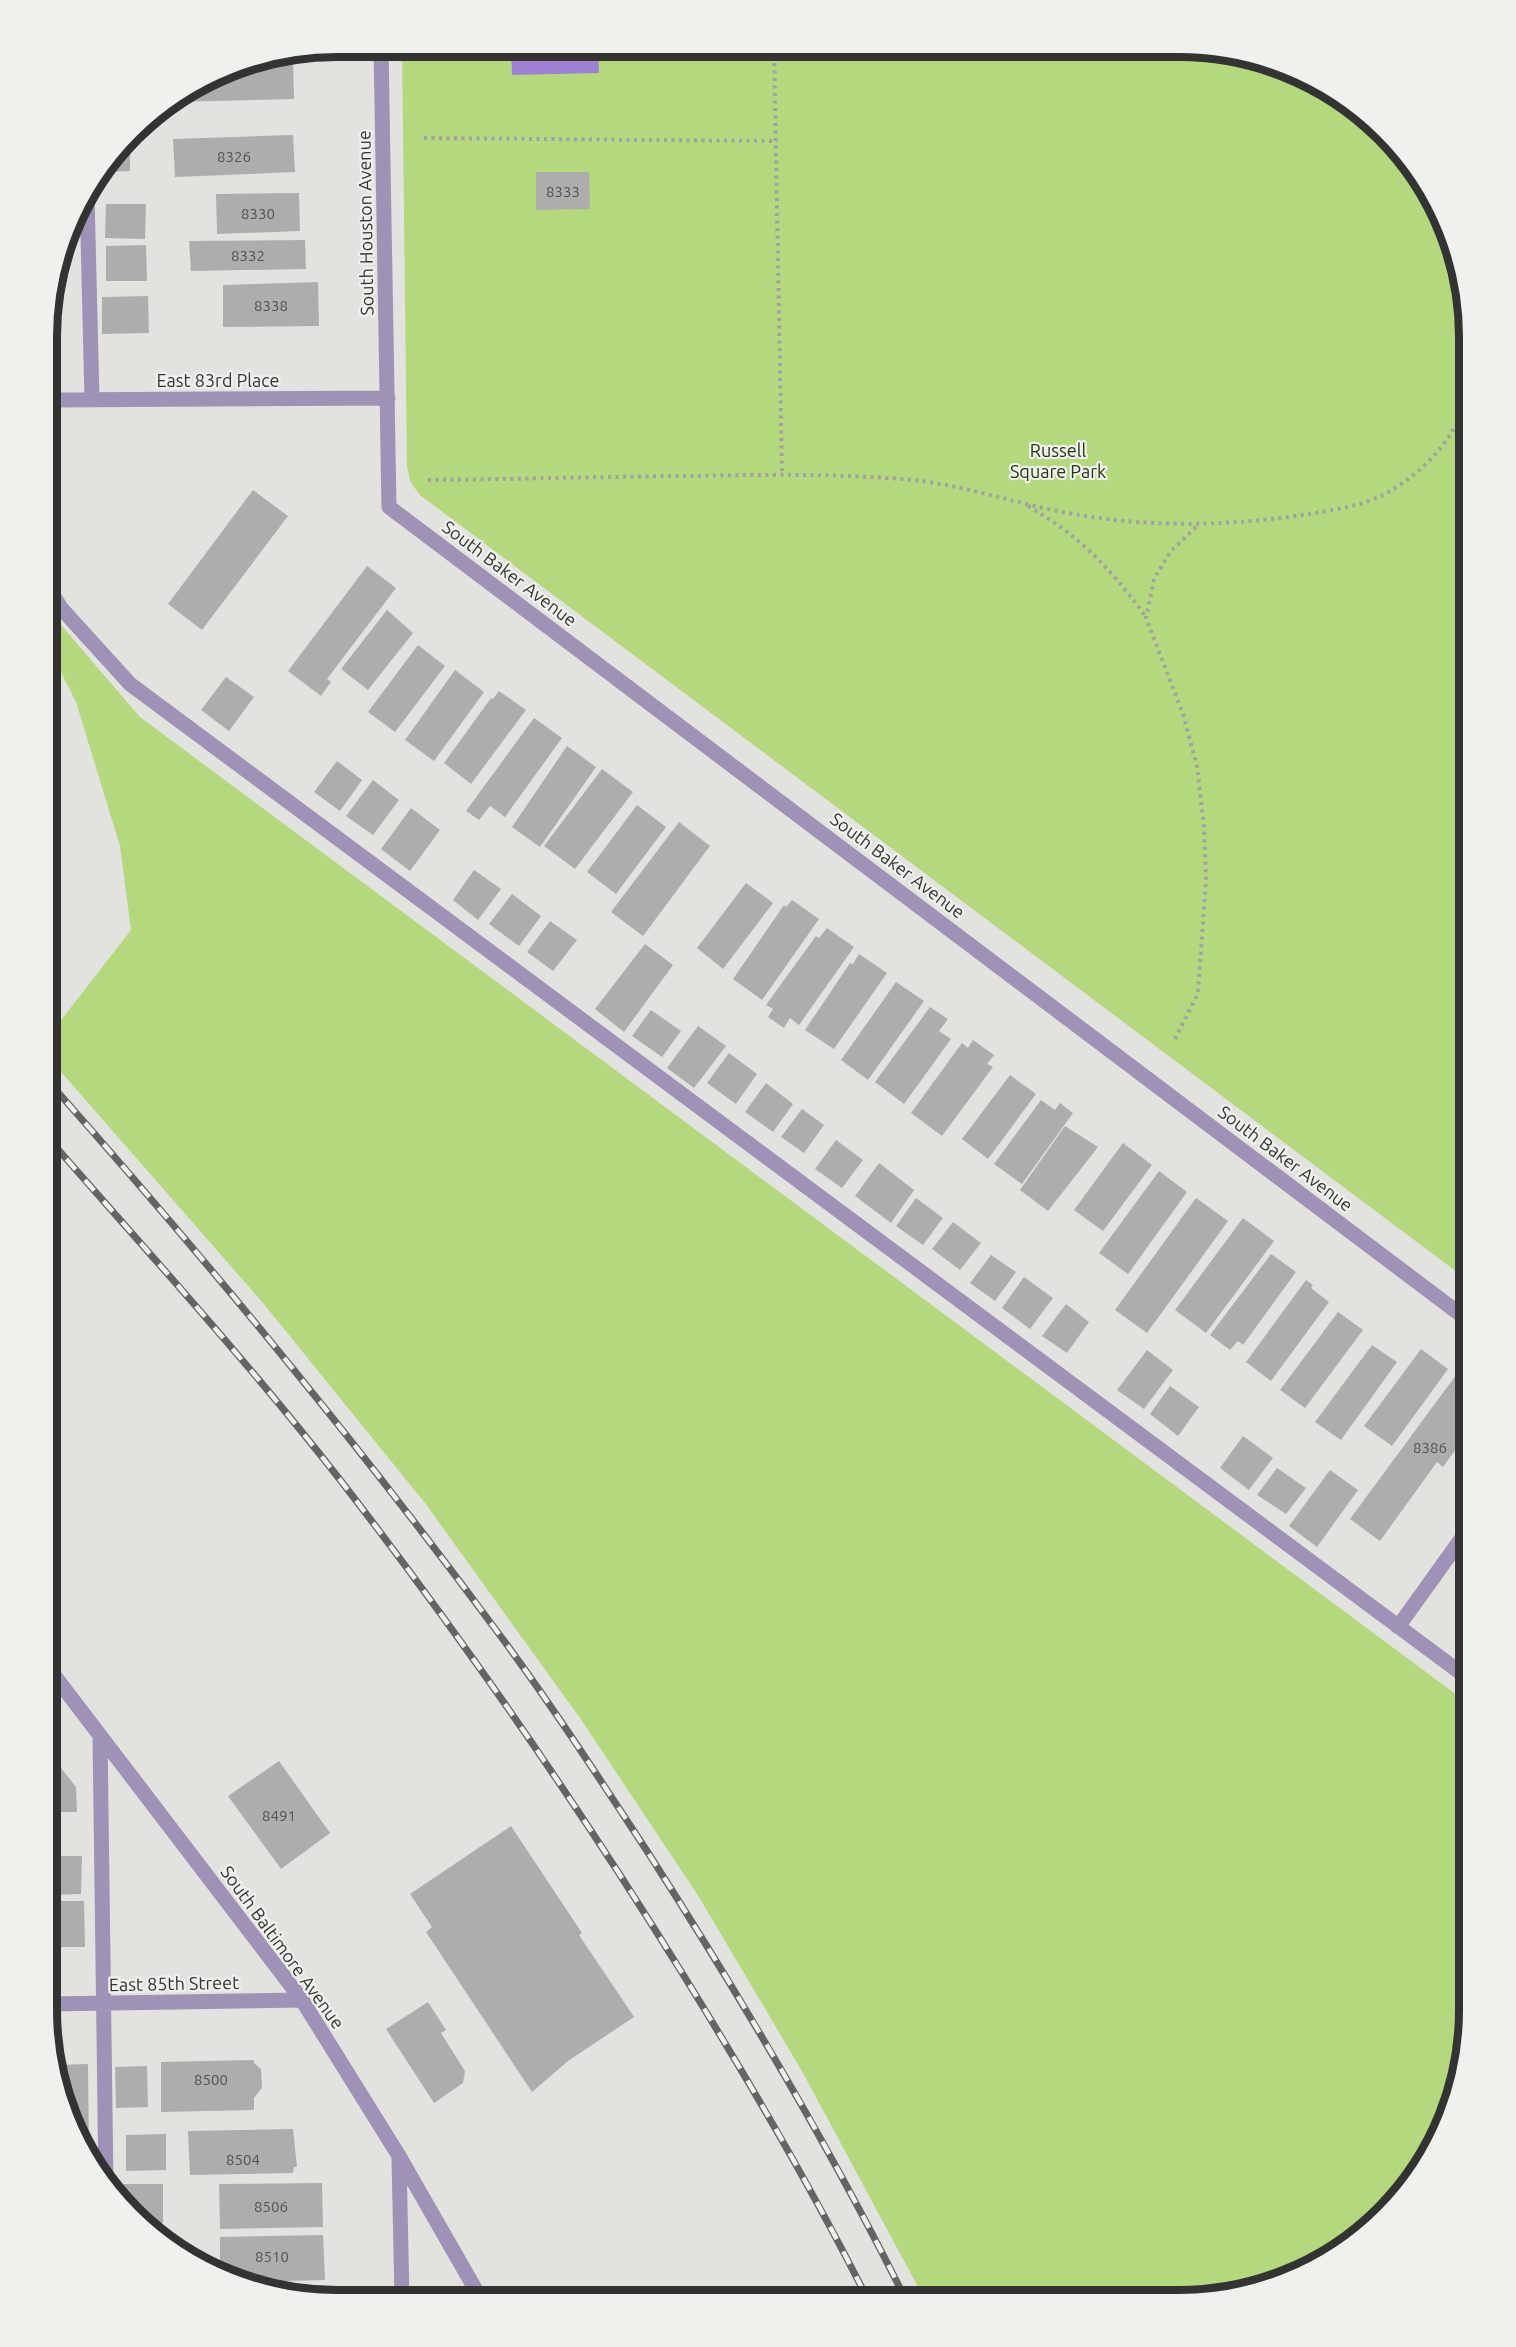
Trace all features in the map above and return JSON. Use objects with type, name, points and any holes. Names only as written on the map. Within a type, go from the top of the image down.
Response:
[{"type":"street","name":"South Houston Avenue","points":[[381,57],[388,398]]},
{"type":"street","points":[[87,211],[92,400]]},
{"type":"street","name":"East 83rd Place","points":[[57,400],[388,398]]},
{"type":"street","name":"South Baker Avenue","points":[[388,398],[389,507],[1459,1313]]},
{"type":"street","points":[[57,601],[129,684],[1459,1672]]},
{"type":"street","points":[[1398,1627],[1459,1542]]},
{"type":"street","name":"South Baltimore Avenue","points":[[57,1679],[302,2000],[399,2156],[476,2290]]},
{"type":"street","points":[[100,1735],[105,2166]]},
{"type":"street","name":"East 85th Street","points":[[57,2004],[302,2000]]},
{"type":"street","points":[[399,2156],[402,2290]]},
{"type":"path","points":[[774,57],[782,474]]},
{"type":"path","points":[[424,138],[777,141]]},
{"type":"path","points":[[428,480],[782,474],[902,479],[961,486],[1024,504],[1085,516],[1148,523],[1197,525],[1280,519],[1338,509],[1380,496],[1410,479],[1437,453],[1459,423]]},
{"type":"path","points":[[1024,504],[1057,523],[1099,559],[1146,618],[1183,714],[1197,766],[1204,827],[1206,881],[1198,993],[1175,1040]]},
{"type":"path","points":[[1146,618],[1154,579],[1171,551],[1197,525]]},
{"type":"green space","name":"Russell Square Park","points":[[402,57],[1179,57],[1215,59],[1286,78],[1319,95],[1349,115],[1377,139],[1401,167],[1421,197],[1444,247],[1457,301],[1459,337],[1459,1274],[420,495],[411,483],[407,467]]},
{"type":"green space","points":[[57,620],[140,717],[1459,1697],[1459,2010],[1454,2064],[1438,2117],[1412,2165],[1377,2208],[1349,2232],[1319,2252],[1286,2269],[1215,2288],[920,2290],[803,2073],[699,1897],[580,1718],[425,1503],[263,1303],[57,1067],[57,1025],[131,930],[120,846],[76,702],[57,664]]},
{"type":"shaded area","points":[[511,57],[598,57],[599,73],[512,75]]},
{"type":"building","points":[[293,60],[294,99],[186,102],[230,78]]},
{"type":"building","points":[[293,135],[295,172],[175,177],[173,139]]},
{"type":"building","points":[[130,150],[130,171],[112,172]]},
{"type":"building","points":[[536,172],[589,172],[590,209],[536,210]]},
{"type":"building","points":[[299,193],[300,231],[217,234],[216,194]]},
{"type":"building","points":[[106,204],[146,204],[145,239],[105,238]]},
{"type":"building","points":[[305,240],[306,269],[191,271],[189,241]]},
{"type":"building","points":[[146,245],[147,281],[106,281],[106,246]]},
{"type":"building","points":[[318,282],[319,326],[223,327],[223,285]]},
{"type":"building","points":[[148,296],[149,333],[102,334],[102,297]]},
{"type":"building","points":[[253,490],[288,516],[202,630],[168,604]]},
{"type":"building","points":[[367,566],[396,588],[327,679],[331,682],[321,696],[288,671]]},
{"type":"building","points":[[387,610],[413,633],[368,690],[341,669]]},
{"type":"building","points":[[418,645],[445,666],[395,732],[368,712]]},
{"type":"building","points":[[455,670],[484,692],[434,761],[405,740]]},
{"type":"building","points":[[226,677],[254,697],[229,731],[201,710]]},
{"type":"building","points":[[499,691],[526,710],[471,784],[444,763],[491,698],[493,699]]},
{"type":"building","points":[[534,718],[562,738],[505,817],[490,806],[479,820],[466,811]]},
{"type":"building","points":[[567,746],[596,767],[540,847],[512,827]]},
{"type":"building","points":[[337,761],[362,780],[340,811],[314,792]]},
{"type":"building","points":[[602,769],[633,792],[575,869],[544,846]]},
{"type":"building","points":[[373,780],[399,800],[373,835],[346,816]]},
{"type":"building","points":[[637,805],[666,827],[616,894],[587,872]]},
{"type":"building","points":[[411,808],[440,830],[410,871],[381,849]]},
{"type":"building","points":[[679,822],[710,846],[643,936],[611,912]]},
{"type":"building","points":[[474,870],[501,889],[478,920],[453,900]]},
{"type":"building","points":[[746,883],[773,903],[723,969],[697,948]]},
{"type":"building","points":[[512,894],[541,916],[519,946],[489,924]]},
{"type":"building","points":[[792,900],[819,919],[762,1000],[733,979],[784,905],[786,907]]},
{"type":"building","points":[[550,921],[577,940],[553,971],[527,952]]},
{"type":"building","points":[[827,928],[854,947],[799,1025],[790,1018],[784,1028],[768,1017],[773,1009],[766,1005],[816,936],[819,938]]},
{"type":"building","points":[[645,944],[673,965],[624,1032],[595,1009]]},
{"type":"building","points":[[859,954],[887,973],[834,1049],[805,1030],[850,963],[853,964]]},
{"type":"building","points":[[896,982],[924,1001],[868,1080],[841,1060]]},
{"type":"building","points":[[930,1007],[948,1019],[939,1031],[951,1039],[904,1104],[875,1082]]},
{"type":"building","points":[[651,1010],[681,1031],[662,1057],[632,1036]]},
{"type":"building","points":[[698,1026],[726,1046],[694,1088],[667,1068]]},
{"type":"building","points":[[973,1040],[994,1055],[987,1064],[993,1067],[942,1136],[911,1113],[962,1043],[968,1048]]},
{"type":"building","points":[[729,1053],[757,1074],[736,1104],[707,1083]]},
{"type":"building","points":[[1010,1075],[1036,1094],[988,1159],[962,1139]]},
{"type":"building","points":[[766,1083],[793,1104],[773,1132],[745,1112]]},
{"type":"building","points":[[1041,1100],[1055,1110],[1060,1103],[1073,1113],[1022,1184],[994,1164]]},
{"type":"building","points":[[802,1109],[824,1125],[804,1153],[781,1137]]},
{"type":"building","points":[[1065,1126],[1098,1147],[1048,1211],[1020,1190]]},
{"type":"building","points":[[836,1140],[863,1160],[842,1188],[815,1169]]},
{"type":"building","points":[[1123,1143],[1152,1165],[1103,1231],[1074,1210]]},
{"type":"building","points":[[879,1163],[914,1190],[891,1223],[855,1196]]},
{"type":"building","points":[[1159,1171],[1187,1192],[1128,1274],[1099,1253]]},
{"type":"building","points":[[916,1198],[943,1218],[923,1245],[896,1226]]},
{"type":"building","points":[[1196,1198],[1228,1221],[1147,1333],[1115,1310]]},
{"type":"building","points":[[1243,1218],[1274,1241],[1206,1333],[1175,1310]]},
{"type":"building","points":[[953,1222],[981,1243],[960,1270],[932,1249]]},
{"type":"building","points":[[1271,1254],[1296,1272],[1243,1345],[1238,1341],[1230,1350],[1210,1335]]},
{"type":"building","points":[[991,1255],[1016,1272],[995,1301],[970,1283]]},
{"type":"building","points":[[1024,1277],[1053,1298],[1030,1329],[1002,1308]]},
{"type":"building","points":[[1306,1280],[1313,1285],[1311,1288],[1329,1302],[1271,1381],[1246,1362]]},
{"type":"building","points":[[1066,1304],[1089,1322],[1067,1353],[1042,1336]]},
{"type":"building","points":[[1338,1312],[1363,1330],[1305,1408],[1280,1390]]},
{"type":"building","points":[[1372,1345],[1397,1362],[1341,1440],[1315,1422]]},
{"type":"building","points":[[1421,1349],[1448,1369],[1392,1446],[1364,1426]]},
{"type":"building","points":[[1147,1350],[1173,1370],[1144,1409],[1117,1390]]},
{"type":"building","points":[[1456,1375],[1459,1377],[1459,1445],[1443,1467],[1437,1462],[1380,1541],[1350,1519]]},
{"type":"building","points":[[1170,1386],[1199,1407],[1178,1436],[1150,1414]]},
{"type":"building","points":[[1243,1436],[1273,1458],[1249,1490],[1220,1468]]},
{"type":"building","points":[[1277,1468],[1306,1488],[1286,1514],[1257,1495]]},
{"type":"building","points":[[1330,1470],[1358,1490],[1317,1547],[1289,1526]]},
{"type":"building","points":[[279,1761],[330,1833],[281,1869],[228,1796]]},
{"type":"building","points":[[57,1768],[61,1768],[76,1787],[77,1812],[57,1812]]},
{"type":"building","points":[[511,1826],[582,1933],[579,1935],[634,2017],[568,2061],[532,2092],[426,1932],[432,1927],[410,1894]]},
{"type":"building","points":[[57,1856],[82,1856],[81,1894],[57,1895]]},
{"type":"building","points":[[57,1901],[84,1901],[85,1947],[57,1947]]},
{"type":"building","points":[[428,2002],[446,2030],[441,2033],[465,2071],[463,2083],[434,2103],[386,2029]]},
{"type":"building","points":[[254,2060],[254,2063],[261,2069],[262,2088],[254,2098],[254,2110],[161,2112],[161,2062]]},
{"type":"building","points":[[88,2064],[89,2139],[78,2117],[62,2065]]},
{"type":"building","points":[[147,2066],[148,2107],[116,2108],[115,2067]]},
{"type":"building","points":[[293,2129],[297,2167],[294,2167],[293,2173],[190,2175],[188,2131]]},
{"type":"building","points":[[166,2134],[166,2170],[126,2171],[126,2135]]},
{"type":"building","points":[[322,2183],[323,2227],[220,2229],[219,2184]]},
{"type":"building","points":[[121,2184],[163,2184],[163,2223],[157,2223],[139,2208]]},
{"type":"building","points":[[323,2235],[325,2280],[270,2281],[230,2269],[220,2264],[220,2237]]},
{"type":"railway","points":[[57,1091],[280,1352],[445,1562],[537,1687],[647,1851],[750,2016],[815,2128],[901,2290]]},
{"type":"railway","points":[[57,1148],[306,1437],[387,1541],[476,1662],[603,1849],[684,1976],[779,2135],[863,2290]]}]
